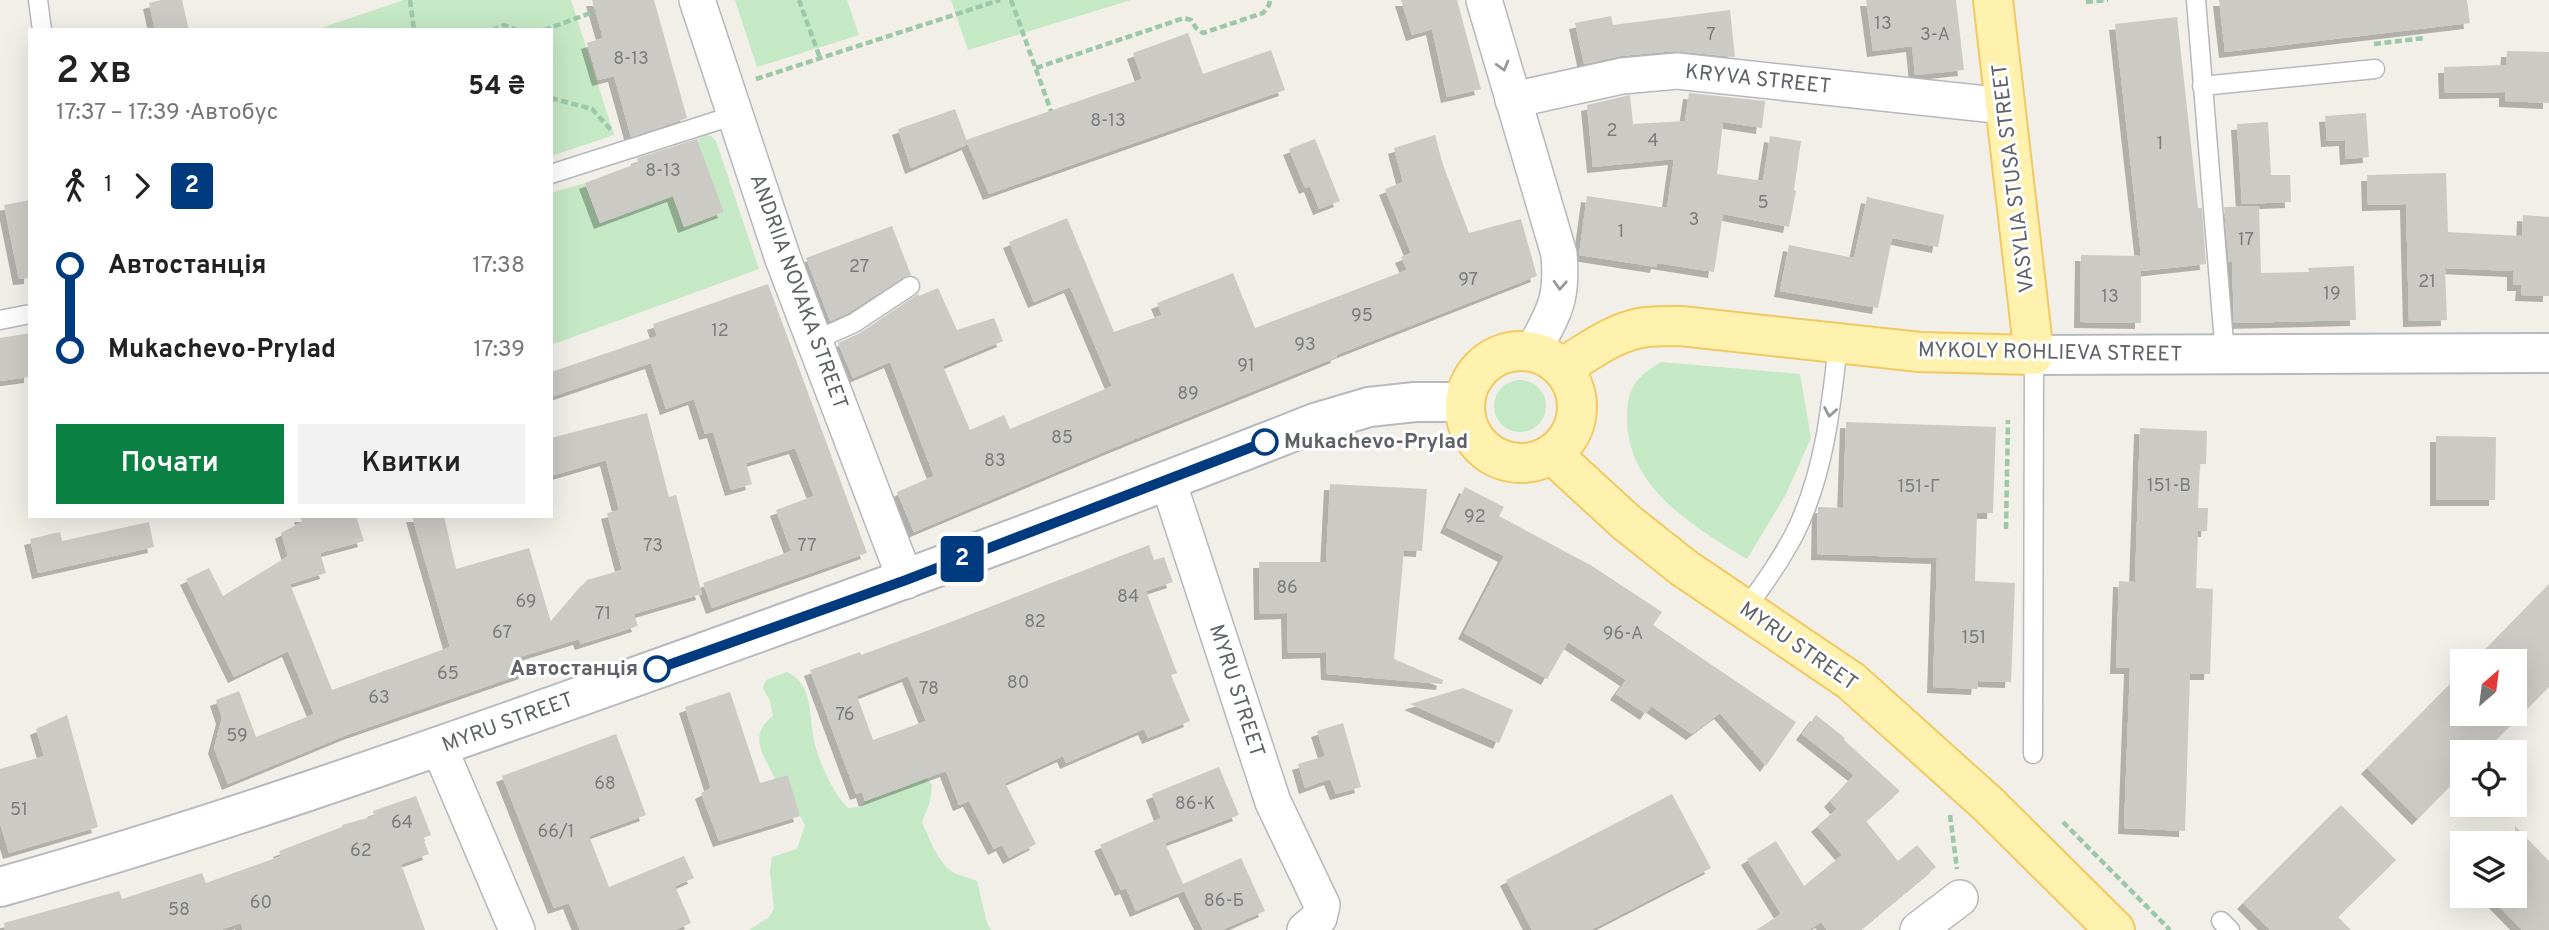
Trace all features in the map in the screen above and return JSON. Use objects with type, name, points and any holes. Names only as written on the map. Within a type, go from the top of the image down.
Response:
[{"type":"main road","name":"VASYLIA STUSA STREET","points":[[1993,0],[2034,355]]},
{"type":"main road","name":"MYKOLY ROHLIEVA STREET","points":[[1548,360],[1608,341],[1627,331],[1645,327],[1681,326],[1920,352],[2034,355],[2549,353]]},
{"type":"main road","points":[[1516,350],[1548,360],[1572,383],[1577,400],[1576,418],[1570,434],[1552,454],[1528,464],[1493,456],[1478,443],[1469,427],[1464,402],[1473,375],[1484,363],[1499,354],[1516,350]]},
{"type":"main road","name":"MYRU STREET","points":[[0,887],[66,869],[439,747],[906,580],[1315,423],[1369,407],[1415,402],[1464,402]]},
{"type":"main road","name":"MYRU STREET","points":[[1552,454],[1626,522],[1684,568],[1851,681],[1943,762],[2115,930]]},
{"type":"street","name":"ANDRIIA NOVAKA STREET","points":[[697,0],[783,259],[906,580]]},
{"type":"street","points":[[1484,0],[1559,254],[1560,296],[1551,319],[1548,360]]},
{"type":"street","name":"KRYVA STREET","points":[[1513,100],[1622,76],[1677,71],[2005,106]]},
{"type":"street","name":"MYRU STREET","points":[[1168,481],[1273,802],[1322,905],[1320,918],[1305,930]]},
{"type":"street","points":[[439,747],[517,930]]},
{"type":"street","points":[[1918,930],[1960,898]]},
{"type":"lane","points":[[38,0],[42,28]]},
{"type":"lane","points":[[2196,0],[2225,355]]},
{"type":"lane","points":[[2202,86],[2375,69]]},
{"type":"lane","points":[[553,173],[735,115]]},
{"type":"lane","points":[[814,341],[854,323],[910,286]]},
{"type":"lane","points":[[0,320],[28,314]]},
{"type":"lane","points":[[1745,610],[1780,560],[1796,531],[1812,490],[1832,406],[1838,344]]},
{"type":"lane","points":[[2032,754],[2034,355]]},
{"type":"path","points":[[410,0],[414,28]]},
{"type":"path","points":[[799,0],[820,58]]},
{"type":"path","points":[[748,81],[1000,0]]},
{"type":"path","points":[[1011,0],[1051,111]]},
{"type":"path","points":[[1036,68],[1184,18],[1191,20],[1203,33],[1262,13],[1270,0]]},
{"type":"path","points":[[2086,2],[2108,0]]},
{"type":"path","points":[[549,28],[596,11]]},
{"type":"path","points":[[2370,45],[2426,38]]},
{"type":"path","points":[[2006,529],[2008,418]]},
{"type":"path","points":[[1943,762],[1960,898]]},
{"type":"path","points":[[2063,822],[2170,930]]},
{"type":"green space","points":[[404,0],[571,0],[614,135],[553,155],[553,28],[321,28]]},
{"type":"green space","points":[[735,0],[847,0],[859,35],[757,67]]},
{"type":"green space","points":[[951,0],[1131,0],[968,50]]},
{"type":"green space","points":[[705,135],[716,141],[759,269],[553,344],[553,192],[585,183],[600,223],[673,196],[684,227],[724,212],[697,139]]},
{"type":"green space","points":[[1661,362],[1800,374],[1811,438],[1785,496],[1747,559],[1686,519],[1667,503],[1638,465],[1630,443],[1627,418],[1629,399],[1639,378]]},
{"type":"green space","points":[[1520,380],[1530,382],[1538,388],[1544,396],[1544,416],[1538,424],[1530,430],[1520,432],[1510,430],[1502,424],[1496,416],[1494,406],[1496,396],[1502,388],[1510,382]]},
{"type":"green space","points":[[787,672],[802,685],[809,703],[820,761],[833,787],[848,808],[861,807],[865,801],[907,786],[922,772],[932,785],[930,802],[922,822],[946,866],[954,873],[977,881],[991,930],[749,930],[768,918],[774,909],[770,872],[772,857],[797,849],[805,825],[788,775],[775,779],[759,739],[765,724],[773,716],[770,701],[763,688],[766,680]]},
{"type":"building","points":[[182,0],[189,28],[155,28],[149,3]]},
{"type":"building","points":[[592,0],[654,0],[687,118],[631,137],[614,76],[598,80],[587,43],[603,38]]},
{"type":"building","points":[[1401,0],[1457,0],[1481,89],[1447,97],[1432,29],[1412,35]]},
{"type":"building","points":[[1866,0],[1956,0],[1964,70],[1915,75],[1912,46],[1873,51]]},
{"type":"building","points":[[2219,0],[2467,0],[2470,23],[2225,52]]},
{"type":"building","points":[[1730,10],[1735,57],[1675,51],[1620,56],[1584,64],[1575,23],[1611,16],[1613,25]]},
{"type":"building","points":[[2177,17],[2198,208],[2202,208],[2206,264],[2142,271],[2141,261],[2141,323],[2080,322],[2081,255],[2141,256],[2115,24]]},
{"type":"building","points":[[1188,33],[1203,74],[1271,50],[1285,90],[989,194],[966,140],[1142,79],[1133,53]]},
{"type":"building","points":[[2507,51],[2549,52],[2549,103],[2505,101],[2505,92],[2445,93],[2444,67],[2506,65]]},
{"type":"building","points":[[1689,93],[1765,101],[1762,128],[1723,122],[1717,174],[1763,181],[1770,136],[1801,141],[1789,227],[1723,214],[1714,272],[1657,263],[1656,267],[1579,255],[1587,196],[1667,208],[1674,159],[1593,167],[1587,105],[1630,95],[1633,124],[1685,121]]},
{"type":"building","points":[[955,109],[968,144],[911,168],[898,129]]},
{"type":"building","points":[[2366,113],[2369,157],[2346,159],[2345,140],[2327,141],[2325,116]]},
{"type":"building","points":[[2268,122],[2271,175],[2290,175],[2291,202],[2242,204],[2237,124]]},
{"type":"building","points":[[1435,135],[1443,165],[1469,233],[1521,219],[1537,276],[1336,355],[1337,357],[914,532],[897,492],[934,476],[890,362],[853,378],[838,343],[860,333],[918,294],[919,296],[938,288],[957,330],[994,318],[1003,341],[943,366],[970,430],[1004,415],[1010,429],[1112,386],[1070,287],[1034,302],[1009,242],[1067,218],[1114,332],[1162,315],[1157,303],[1233,273],[1255,328],[1407,270],[1401,257],[1411,253],[1385,189],[1403,182],[1394,148]]},
{"type":"building","points":[[697,139],[724,212],[684,227],[673,196],[600,223],[585,183],[638,163],[637,158]]},
{"type":"building","points":[[1315,139],[1340,201],[1319,209],[1310,186],[1305,188],[1289,149]]},
{"type":"building","points":[[2446,173],[2448,232],[2522,236],[2523,215],[2549,217],[2549,296],[2521,295],[2522,285],[2513,285],[2513,271],[2445,268],[2447,320],[2409,321],[2406,204],[2368,205],[2367,175]]},
{"type":"building","points":[[1867,197],[1944,215],[1938,247],[1892,238],[1878,308],[1780,291],[1789,245],[1854,258]]},
{"type":"building","points":[[28,200],[28,278],[19,279],[4,205]]},
{"type":"building","points":[[2259,206],[2261,273],[2309,272],[2308,268],[2354,266],[2356,320],[2234,323],[2232,262],[2229,262],[2224,207]]},
{"type":"building","points":[[892,226],[911,275],[830,321],[806,258]]},
{"type":"building","points":[[768,284],[867,553],[712,608],[703,583],[791,551],[776,510],[814,496],[795,448],[746,463],[752,484],[731,490],[713,432],[705,434],[694,399],[666,409],[651,363],[553,396],[553,371],[657,336],[653,324]]},
{"type":"building","points":[[28,333],[28,377],[0,381],[0,338]]},
{"type":"building","points":[[647,413],[669,497],[676,495],[702,594],[634,614],[638,626],[581,644],[579,639],[520,657],[525,673],[349,734],[228,784],[214,748],[222,718],[216,700],[239,691],[256,737],[314,714],[288,651],[234,677],[186,579],[209,568],[223,596],[288,556],[281,533],[302,522],[301,518],[357,518],[364,541],[320,553],[326,573],[290,584],[332,690],[450,647],[413,518],[444,518],[456,569],[529,548],[551,622],[587,580],[622,570],[607,513],[619,510],[606,460],[553,475],[553,437]]},
{"type":"building","points":[[1846,422],[1996,427],[1993,513],[1977,513],[1975,581],[2015,583],[2011,682],[1978,681],[1977,689],[1933,687],[1937,558],[1817,554],[1818,507],[1843,508]]},
{"type":"building","points":[[2140,428],[2207,431],[2206,464],[2200,464],[2198,508],[2208,508],[2207,531],[2198,531],[2196,588],[2213,589],[2210,674],[2190,674],[2185,831],[2124,828],[2130,668],[2116,668],[2119,581],[2135,582]]},
{"type":"building","points":[[2436,436],[2496,437],[2495,500],[2436,500]]},
{"type":"building","points":[[1330,484],[1427,489],[1422,551],[1404,550],[1394,659],[1443,680],[1442,684],[1327,674],[1326,652],[1288,653],[1287,613],[1260,614],[1259,562],[1326,562]]},
{"type":"building","points":[[1465,487],[1504,507],[1499,516],[1592,566],[1662,612],[1653,625],[1796,722],[1766,766],[1720,713],[1692,734],[1651,706],[1646,714],[1616,694],[1626,680],[1568,642],[1547,679],[1464,633],[1504,556],[1446,527]]},
{"type":"building","points":[[149,522],[154,547],[38,573],[30,539],[60,532],[62,541]]},
{"type":"building","points":[[1149,545],[1154,560],[1164,557],[1173,582],[1146,591],[1177,673],[1171,675],[1190,721],[1148,738],[1144,729],[1066,763],[1063,756],[1005,783],[1036,844],[1009,858],[1002,845],[994,849],[969,801],[959,805],[946,771],[865,801],[862,792],[856,794],[810,670],[860,652],[861,655]],"holes":[[[908,676],[926,721],[873,740],[857,696]]]},
{"type":"building","points":[[2549,584],[2549,687],[2527,709],[2527,649],[2486,649]]},
{"type":"building","points":[[2450,684],[2450,726],[2510,726],[2496,740],[2450,740],[2450,786],[2418,819],[2367,768]]},
{"type":"building","points":[[1463,688],[1513,710],[1499,743],[1410,704]]},
{"type":"building","points":[[730,692],[760,783],[788,775],[800,816],[719,841],[701,793],[711,788],[685,707]]},
{"type":"building","points":[[67,715],[98,827],[9,853],[0,823],[0,769],[44,756],[36,729]]},
{"type":"building","points":[[1816,715],[1845,738],[1844,740],[1900,791],[1866,821],[1898,861],[1917,845],[1936,867],[1860,930],[1827,930],[1821,922],[1809,930],[1756,930],[1781,914],[1747,859],[1776,841],[1804,886],[1842,855],[1817,826],[1837,809],[1830,801],[1854,775],[1802,734]]},
{"type":"building","points":[[1343,723],[1361,787],[1336,794],[1330,779],[1305,788],[1298,764],[1325,756],[1317,731]]},
{"type":"building","points":[[616,734],[646,815],[589,836],[609,887],[684,856],[694,878],[675,886],[691,923],[675,930],[580,930],[569,903],[554,908],[502,776]]},
{"type":"building","points":[[1219,767],[1239,815],[1165,843],[1183,884],[1241,858],[1265,911],[1222,930],[1203,930],[1184,891],[1136,911],[1126,888],[1121,890],[1100,845],[1161,818],[1152,794]]},
{"type":"building","points":[[1672,794],[1711,868],[1591,930],[1532,930],[1506,880]]},
{"type":"building","points":[[416,796],[431,835],[423,838],[429,854],[401,864],[425,930],[243,930],[241,923],[220,930],[5,930],[4,923],[119,891],[122,899],[202,873],[206,883],[281,856],[279,851],[342,825],[374,816],[373,811]]},
{"type":"building","points":[[2341,805],[2396,860],[2338,917],[2351,930],[2270,930],[2243,903]]},
{"type":"building","points":[[2527,838],[2549,861],[2549,930],[2522,930],[2501,908],[2527,908]]},
{"type":"bus line","name":"2","points":[[657,669],[906,580],[1265,442]]},
{"type":"place","name":"Mukachevo-Prylad","points":[[1265,442]]},
{"type":"place","name":"Автостанція","points":[[657,669]]}]
